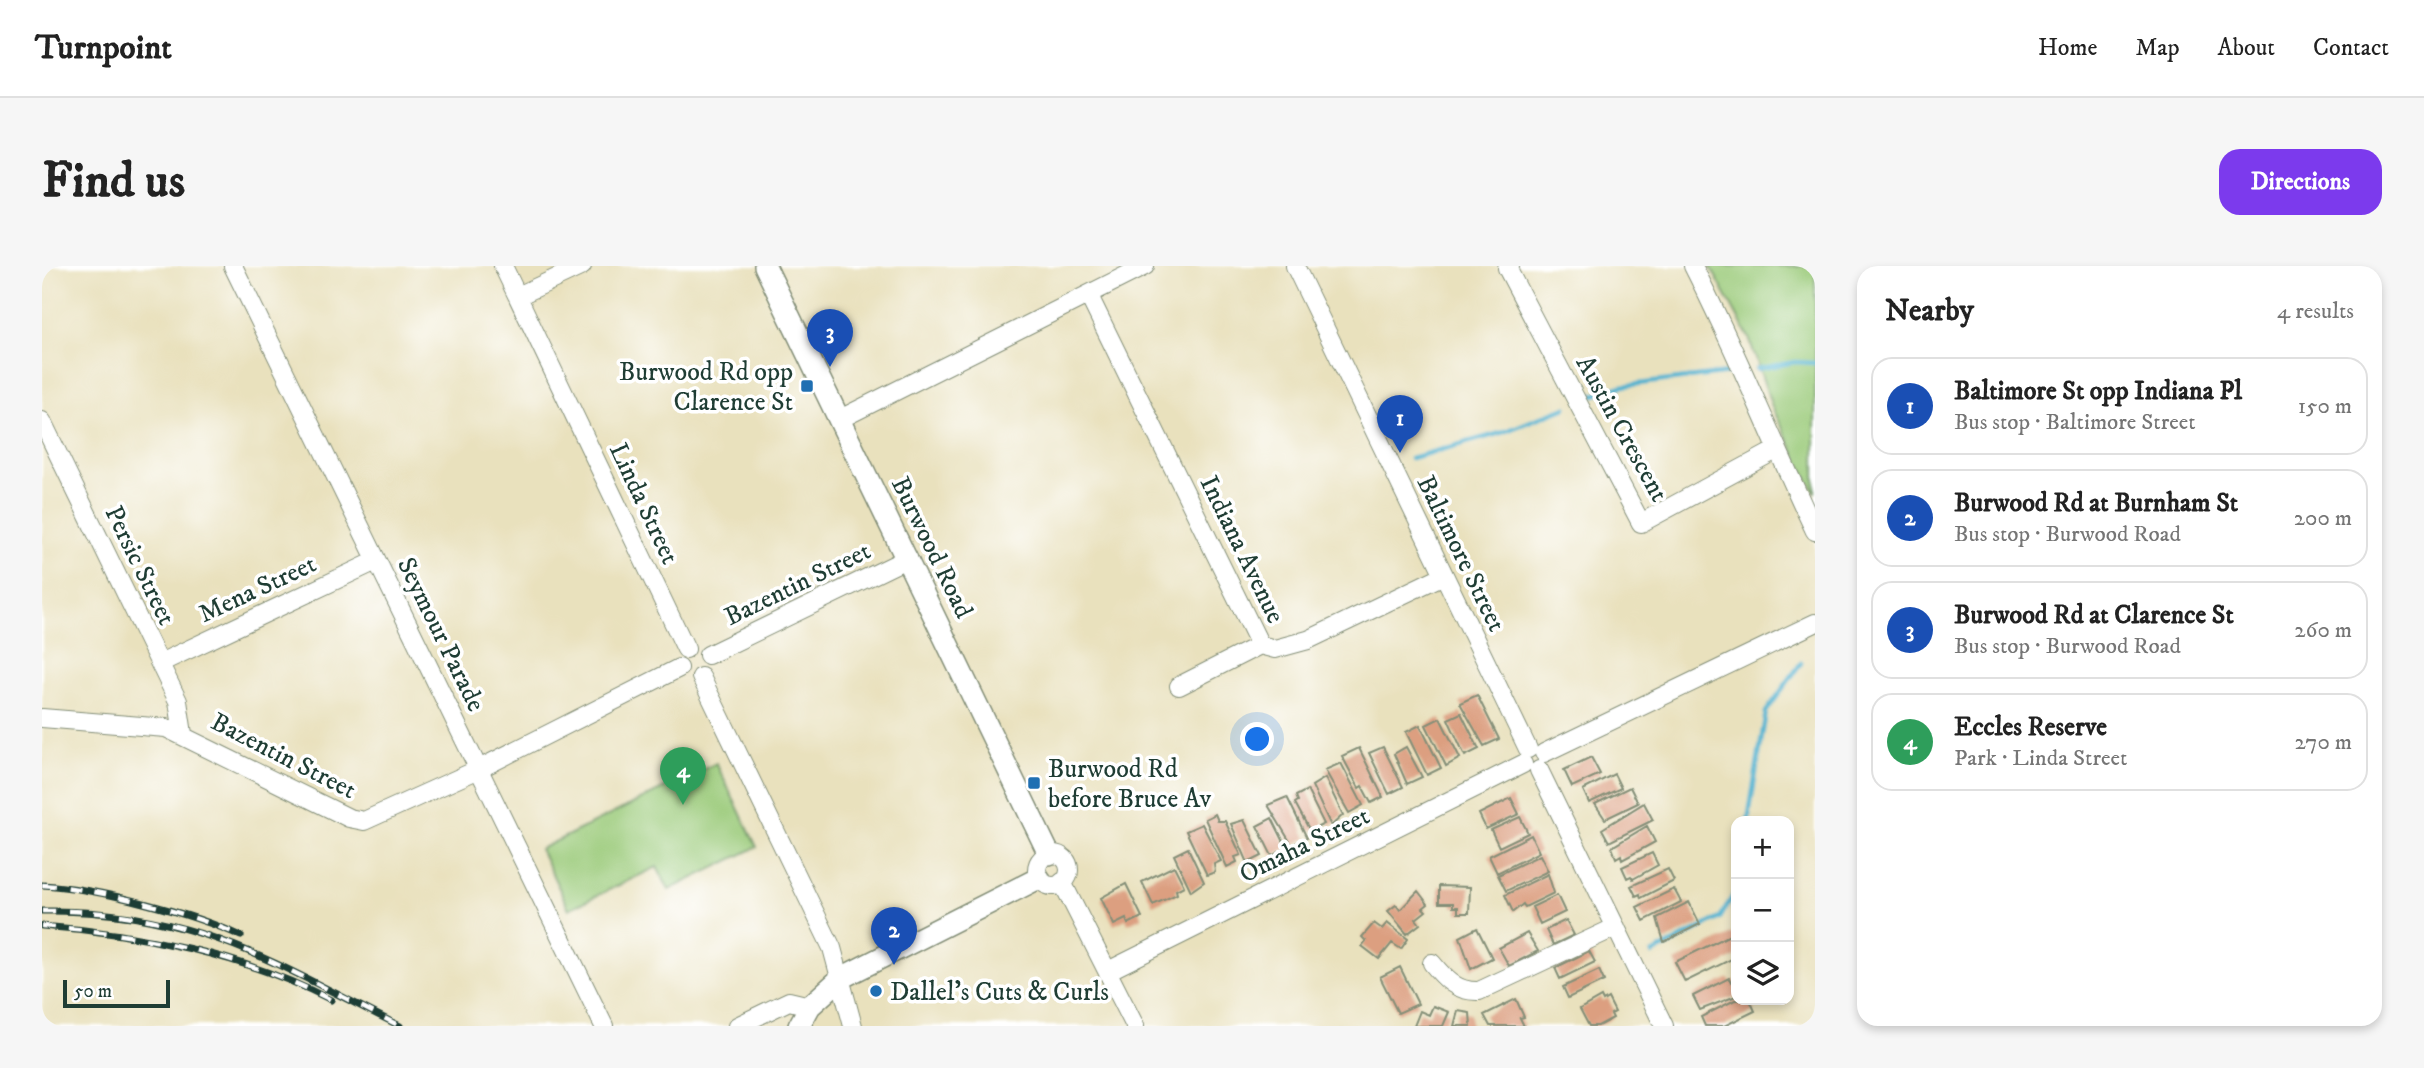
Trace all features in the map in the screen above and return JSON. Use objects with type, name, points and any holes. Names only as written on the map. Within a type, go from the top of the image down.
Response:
[{"type":"main road","name":"Burwood Road","points":[[765,266],[1049,854]]},
{"type":"main road","points":[[799,1026],[810,1006],[841,978],[1040,878]]},
{"type":"street","name":"Seymour Parade","points":[[233,266],[604,1026]]},
{"type":"street","name":"Linda Street","points":[[503,266],[686,649]]},
{"type":"street","points":[[518,296],[582,266]]},
{"type":"street","points":[[840,419],[1145,266]]},
{"type":"street","name":"Baltimore Street","points":[[1295,266],[1664,1026]]},
{"type":"street","name":"Austin Crescent","points":[[1510,266],[1507,268],[1641,523],[1776,450]]},
{"type":"street","points":[[1693,266],[1729,338],[1776,450],[1815,531]]},
{"type":"street","name":"Indiana Avenue","points":[[1089,296],[1260,645],[1275,649],[1308,640],[1444,575]]},
{"type":"street","name":"Persic Street","points":[[42,421],[178,701],[183,734]]},
{"type":"street","name":"Bazentin Street","points":[[708,655],[908,558]]},
{"type":"street","name":"Mena Street","points":[[160,663],[376,561]]},
{"type":"street","name":"Omaha Street","points":[[1108,971],[1534,759],[1814,626]]},
{"type":"street","points":[[1179,686],[1260,645]]},
{"type":"street","points":[[696,646],[708,655],[708,670],[701,677],[687,677],[679,668],[679,657],[686,649],[696,646]]},
{"type":"street","name":"Bazentin Street","points":[[42,718],[149,724],[183,734],[357,821],[374,819],[679,668]]},
{"type":"street","points":[[701,677],[832,947],[853,1026]]},
{"type":"street","points":[[1049,854],[1059,855],[1067,862],[1069,871],[1062,882],[1049,885],[1040,878],[1037,864],[1049,854]]},
{"type":"street","points":[[1062,882],[1135,1026]]},
{"type":"street","points":[[1432,963],[1452,984],[1469,991],[1479,991],[1616,927]]},
{"type":"street","points":[[737,1026],[789,1000],[810,1006]]},
{"type":"green space","points":[[1710,266],[1815,266],[1815,493],[1772,407],[1749,338]]},
{"type":"green space","points":[[716,763],[757,847],[669,890],[657,867],[569,909],[540,849]]},
{"type":"building","points":[[1477,695],[1499,739],[1484,746],[1460,703]]},
{"type":"building","points":[[1461,713],[1479,749],[1465,756],[1448,719]]},
{"type":"building","points":[[1440,718],[1460,758],[1446,766],[1426,725]]},
{"type":"building","points":[[1420,725],[1441,768],[1427,775],[1406,732]]},
{"type":"building","points":[[1383,747],[1403,787],[1389,794],[1369,753]]},
{"type":"building","points":[[1406,747],[1422,777],[1407,784],[1394,754]]},
{"type":"building","points":[[1359,748],[1383,797],[1371,803],[1362,786],[1359,788],[1342,756]]},
{"type":"building","points":[[1591,757],[1600,774],[1572,787],[1564,770]]},
{"type":"building","points":[[1341,763],[1363,805],[1349,813],[1325,770]]},
{"type":"building","points":[[1614,774],[1621,788],[1589,803],[1583,790]]},
{"type":"building","points":[[1325,778],[1343,815],[1331,826],[1312,786]]},
{"type":"building","points":[[1630,787],[1638,803],[1605,819],[1595,804]]},
{"type":"building","points":[[1307,790],[1324,824],[1310,831],[1295,803],[1298,801],[1296,796]]},
{"type":"building","points":[[1287,797],[1307,838],[1292,845],[1268,805]]},
{"type":"building","points":[[1511,798],[1519,814],[1486,829],[1479,814]]},
{"type":"building","points":[[1644,803],[1653,820],[1609,842],[1602,829]]},
{"type":"building","points":[[1215,814],[1218,821],[1225,821],[1241,855],[1235,857],[1237,862],[1227,867],[1205,819]]},
{"type":"building","points":[[1520,817],[1528,833],[1499,847],[1491,830]]},
{"type":"building","points":[[1272,818],[1287,848],[1272,856],[1257,826]]},
{"type":"building","points":[[1244,820],[1262,856],[1248,863],[1231,824]]},
{"type":"building","points":[[1202,824],[1221,861],[1214,864],[1215,872],[1207,875],[1186,831]]},
{"type":"building","points":[[1647,826],[1655,842],[1622,860],[1621,855],[1616,858],[1612,847]]},
{"type":"building","points":[[1531,835],[1539,852],[1497,873],[1489,856]]},
{"type":"building","points":[[1188,848],[1204,882],[1191,891],[1174,855]]},
{"type":"building","points":[[1652,853],[1658,865],[1633,879],[1631,876],[1627,878],[1622,867]]},
{"type":"building","points":[[1540,855],[1548,871],[1506,891],[1498,875]]},
{"type":"building","points":[[1174,866],[1184,886],[1176,890],[1177,894],[1153,905],[1142,882]]},
{"type":"building","points":[[1668,869],[1674,881],[1641,898],[1640,894],[1636,896],[1631,886]]},
{"type":"building","points":[[1548,874],[1554,893],[1525,907],[1523,904],[1513,912],[1505,895]]},
{"type":"building","points":[[1126,884],[1142,917],[1128,924],[1126,919],[1114,925],[1101,898]]},
{"type":"building","points":[[1439,886],[1470,887],[1469,913],[1458,913],[1458,907],[1453,907],[1453,903],[1439,903]]},
{"type":"building","points":[[1674,889],[1681,902],[1644,921],[1637,907]]},
{"type":"building","points":[[1418,891],[1428,904],[1423,908],[1426,911],[1416,919],[1420,924],[1407,934],[1388,911],[1396,905],[1400,910]]},
{"type":"building","points":[[1557,895],[1565,912],[1540,924],[1532,907]]},
{"type":"building","points":[[1689,902],[1700,924],[1664,942],[1657,918]]},
{"type":"building","points":[[1566,920],[1574,935],[1553,945],[1546,930]]},
{"type":"building","points":[[1374,923],[1382,929],[1387,923],[1408,939],[1401,949],[1392,943],[1379,959],[1362,946],[1366,941],[1362,937]]},
{"type":"building","points":[[1477,928],[1492,958],[1471,969],[1460,937]]},
{"type":"building","points":[[1527,933],[1538,951],[1509,966],[1499,948]]},
{"type":"building","points":[[1731,934],[1731,959],[1685,982],[1675,962]]},
{"type":"building","points":[[1589,951],[1595,962],[1560,979],[1555,968]]},
{"type":"building","points":[[1400,967],[1418,1004],[1398,1013],[1380,977]]},
{"type":"building","points":[[1599,970],[1604,981],[1568,998],[1563,987]]},
{"type":"building","points":[[1729,978],[1731,982],[1731,998],[1700,1010],[1693,996]]},
{"type":"building","points":[[1601,997],[1603,1001],[1608,998],[1615,1012],[1611,1014],[1613,1018],[1598,1026],[1589,1026],[1580,1009]]},
{"type":"building","points":[[1516,999],[1524,1017],[1520,1018],[1524,1026],[1490,1026],[1484,1015]]},
{"type":"building","points":[[1731,1002],[1731,1005],[1752,1005],[1755,1011],[1724,1026],[1705,1026],[1701,1017]]},
{"type":"building","points":[[1433,1006],[1449,1012],[1443,1026],[1414,1026],[1420,1011],[1429,1015]]},
{"type":"building","points":[[1458,1011],[1470,1013],[1471,1026],[1454,1026]]},
{"type":"waterway","points":[[1757,369],[1795,362],[1815,363]]},
{"type":"waterway","points":[[1592,396],[1622,386],[1729,373]]},
{"type":"waterway","points":[[1411,458],[1501,433],[1566,407]]},
{"type":"waterway","points":[[1749,816],[1766,712],[1801,663]]},
{"type":"waterway","points":[[1652,954],[1720,918],[1731,899]]},
{"type":"railway","points":[[42,885],[89,891],[143,903],[221,927],[241,936]]},
{"type":"railway","points":[[42,911],[95,912],[188,929],[270,961],[400,1026]]},
{"type":"railway","points":[[42,926],[116,934],[190,949],[263,970],[331,1000]]},
{"type":"place","name":"Burwood Rd at Clarence St","points":[[830,367]]},
{"type":"place","name":"Burwood Rd opp Clarence St","points":[[807,386]]},
{"type":"place","name":"Baltimore St opp Indiana Pl","points":[[1400,453]]},
{"type":"place","name":"Burwood Rd before Bruce Av","points":[[1034,783]]},
{"type":"place","name":"Eccles Reserve","points":[[683,805]]},
{"type":"place","name":"Burwood Rd at Burnham St","points":[[894,965]]},
{"type":"place","name":"Dallel's Cuts & Curls","points":[[876,991]]}]
